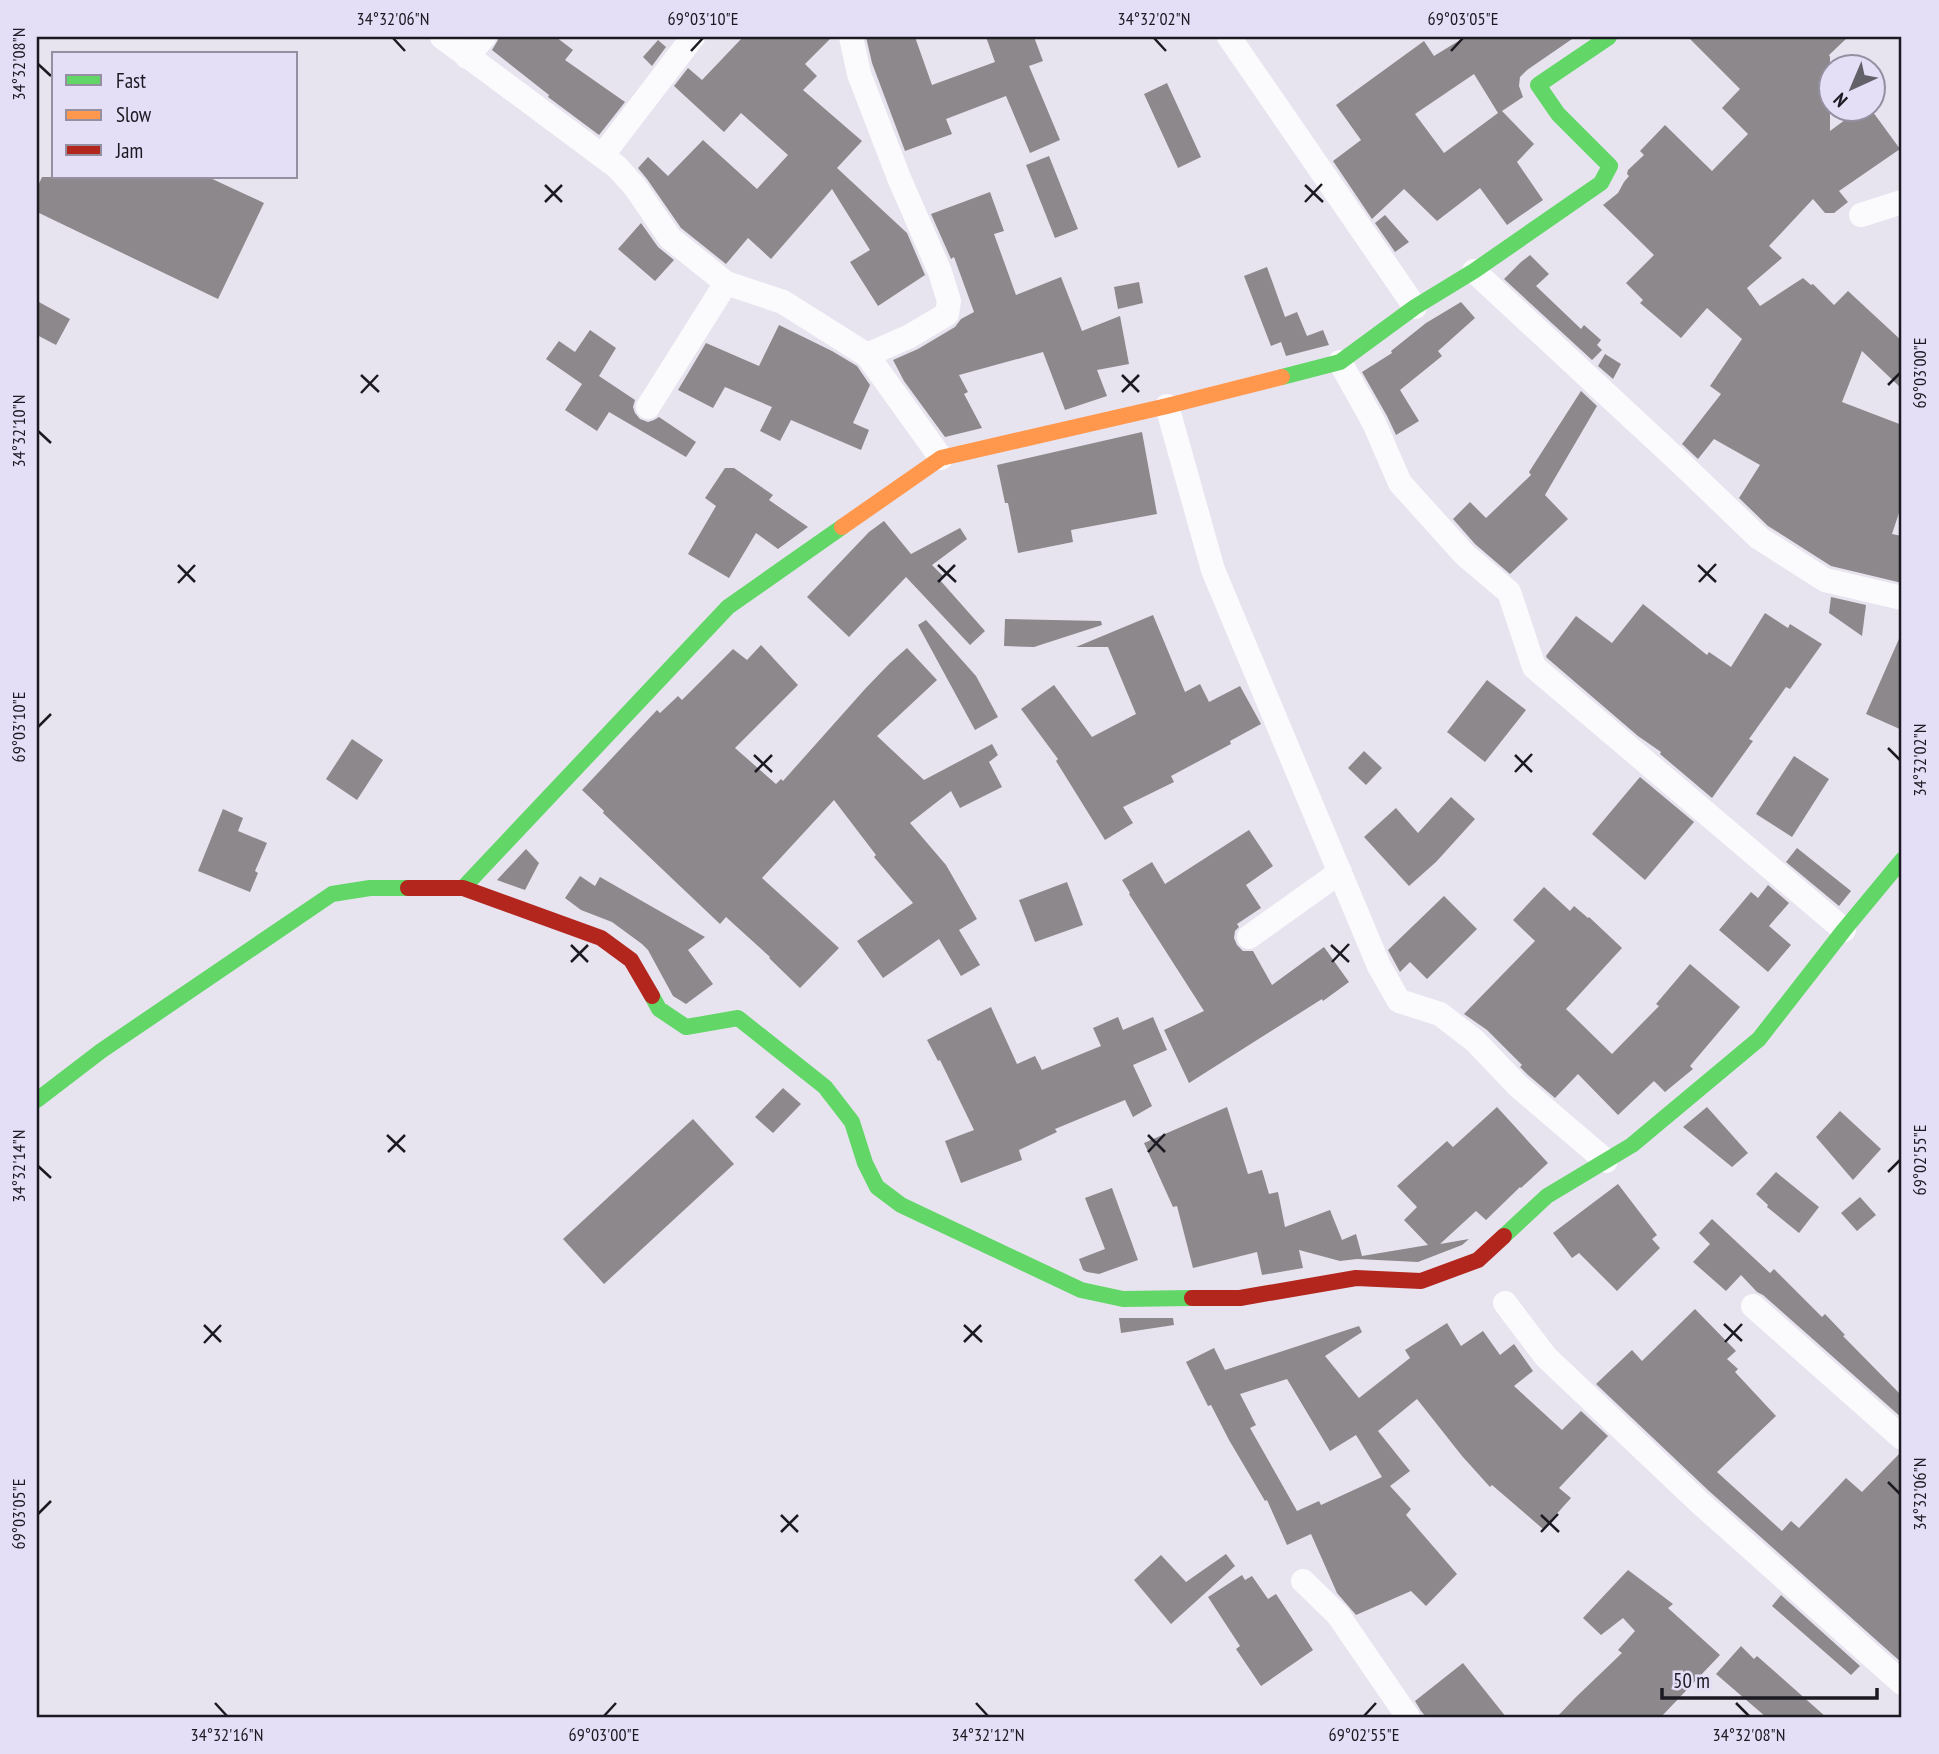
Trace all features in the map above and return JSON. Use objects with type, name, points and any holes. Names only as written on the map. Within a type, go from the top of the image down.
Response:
[{"type":"street","points":[[442,37],[617,167],[635,187],[670,238],[726,284],[783,302],[867,355],[941,458]]},
{"type":"street","points":[[467,57],[484,37]]},
{"type":"street","points":[[602,156],[693,37]]},
{"type":"street","points":[[851,37],[859,74],[899,178],[940,272],[949,301],[947,314],[910,336],[867,355]]},
{"type":"street","points":[[1229,37],[1415,307]]},
{"type":"street","points":[[463,888],[728,607],[941,458],[1167,406],[1340,362],[1415,307],[1474,271],[1601,183],[1610,166],[1558,114],[1538,85],[1609,37]]},
{"type":"street","points":[[1861,215],[1902,202]]},
{"type":"street","points":[[1474,271],[1759,538],[1825,580],[1902,598]]},
{"type":"street","points":[[648,407],[726,284]]},
{"type":"street","points":[[1340,362],[1374,423],[1401,483],[1465,555],[1509,592],[1534,667],[1844,930]]},
{"type":"street","points":[[1167,406],[1213,570],[1379,966],[1399,1000],[1440,1014],[1475,1041],[1518,1086],[1606,1161]]},
{"type":"street","points":[[37,1100],[101,1051],[332,894],[370,888],[463,888],[601,938],[631,960],[659,1009],[686,1027],[738,1018],[825,1087],[852,1122],[865,1163],[877,1187],[901,1205],[1081,1290],[1123,1299],[1240,1298],[1356,1278],[1421,1281],[1478,1260],[1547,1196],[1632,1145],[1759,1039],[1902,860]]},
{"type":"street","points":[[1250,937],[1340,872]]},
{"type":"street","points":[[1505,1303],[1546,1357],[1699,1502],[1902,1683]]},
{"type":"street","points":[[1753,1306],[1902,1438]]},
{"type":"street","points":[[1303,1581],[1338,1615],[1408,1717]]},
{"type":"building","points":[[498,37],[556,37],[573,50],[565,60],[625,102],[599,135],[492,50]]},
{"type":"building","points":[[743,37],[832,37],[805,64],[817,76],[803,90],[862,141],[837,168],[907,233],[925,275],[878,306],[850,262],[870,250],[832,189],[771,259],[748,238],[726,264],[681,228],[638,168],[648,157],[668,176],[703,140],[757,189],[788,155],[741,113],[724,132],[674,86],[688,68],[702,80]]},
{"type":"building","points":[[866,37],[915,37],[932,85],[995,62],[986,37],[1034,37],[1043,61],[1029,66],[1060,140],[1030,153],[1006,96],[946,119],[952,134],[905,151],[872,63]]},
{"type":"building","points":[[1465,37],[1575,37],[1520,77],[1519,86],[1523,97],[1502,111],[1534,144],[1517,162],[1543,200],[1507,225],[1480,188],[1437,221],[1404,189],[1372,219],[1333,161],[1361,140],[1336,105],[1424,41],[1434,56]],"holes":[[[1474,74],[1498,113],[1444,153],[1415,114]]]},
{"type":"building","points":[[1688,37],[1848,37],[1832,52],[1816,52],[1816,122],[1830,122],[1830,131],[1842,122],[1880,122],[1900,149],[1839,191],[1848,202],[1834,213],[1825,213],[1813,199],[1769,246],[1782,258],[1747,288],[1760,306],[1803,278],[1834,305],[1848,291],[1902,341],[1902,389],[1862,351],[1842,402],[1902,425],[1902,504],[1892,534],[1902,536],[1902,583],[1831,566],[1768,526],[1739,498],[1760,465],[1714,439],[1698,459],[1682,444],[1721,394],[1710,386],[1742,339],[1707,308],[1681,338],[1640,303],[1643,300],[1626,283],[1654,255],[1603,205],[1618,193],[1629,176],[1628,170],[1644,155],[1640,151],[1665,125],[1712,171],[1748,134],[1722,108],[1740,89]]},
{"type":"building","points":[[658,40],[666,47],[652,66],[643,57]]},
{"type":"building","points":[[1167,83],[1201,157],[1178,168],[1144,94]]},
{"type":"building","points":[[1049,156],[1078,229],[1055,238],[1026,165]]},
{"type":"building","points":[[42,177],[210,178],[264,203],[218,299],[37,212],[37,188]]},
{"type":"building","points":[[990,192],[1004,231],[994,234],[1016,295],[1061,277],[1082,331],[1120,316],[1129,364],[1097,370],[1107,396],[1065,410],[1043,352],[959,375],[968,392],[964,394],[982,428],[945,437],[904,381],[893,360],[918,349],[974,312],[954,257],[951,259],[931,214]]},
{"type":"building","points":[[1385,215],[1409,242],[1395,252],[1375,223]]},
{"type":"building","points":[[641,223],[658,247],[674,260],[655,281],[618,249]]},
{"type":"building","points":[[1530,255],[1549,274],[1536,286],[1581,329],[1584,325],[1601,340],[1597,345],[1602,350],[1592,360],[1504,279]]},
{"type":"building","points":[[1267,267],[1285,317],[1297,312],[1307,336],[1323,330],[1329,345],[1286,356],[1281,342],[1271,346],[1244,276]]},
{"type":"building","points":[[1139,282],[1143,303],[1118,309],[1114,287]]},
{"type":"building","points":[[37,301],[70,319],[56,345],[37,335]]},
{"type":"building","points":[[1461,302],[1475,318],[1438,351],[1442,356],[1400,390],[1419,421],[1396,435],[1362,372],[1392,353],[1391,351],[1426,323]]},
{"type":"building","points":[[779,325],[857,366],[870,385],[853,423],[869,430],[861,450],[791,420],[780,441],[760,431],[772,407],[725,387],[713,408],[678,390],[706,343],[759,366]]},
{"type":"building","points":[[590,330],[616,348],[599,376],[635,400],[633,407],[640,419],[648,422],[659,417],[696,442],[686,457],[609,412],[597,431],[565,410],[582,384],[546,359],[559,341],[575,352]]},
{"type":"building","points":[[1605,354],[1621,364],[1613,379],[1598,366]]},
{"type":"building","points":[[1581,391],[1597,406],[1545,495],[1568,519],[1510,574],[1475,544],[1453,519],[1470,502],[1486,518],[1531,475],[1529,472]]},
{"type":"building","points":[[1142,432],[1157,514],[1071,530],[1073,542],[1018,553],[997,465]]},
{"type":"building","points":[[725,468],[734,468],[773,495],[769,500],[808,527],[778,549],[756,533],[729,578],[688,554],[716,506],[705,498]]},
{"type":"building","points":[[884,521],[911,554],[960,528],[967,539],[932,565],[943,576],[939,579],[985,631],[970,645],[906,577],[849,637],[807,597],[869,532]]},
{"type":"building","points":[[1831,597],[1866,605],[1862,636],[1829,613]]},
{"type":"building","points":[[1643,604],[1707,655],[1709,652],[1731,667],[1765,613],[1788,628],[1790,624],[1822,644],[1790,689],[1786,687],[1749,739],[1753,741],[1712,798],[1546,656],[1576,616],[1612,643]]},
{"type":"building","points":[[1153,615],[1185,692],[1200,684],[1209,702],[1240,686],[1261,724],[1230,741],[1231,744],[1171,776],[1174,782],[1123,807],[1133,823],[1105,840],[1056,761],[1058,759],[1021,709],[1054,685],[1092,737],[1136,714],[1108,647],[1076,647]]},
{"type":"building","points":[[1005,619],[1101,621],[1102,625],[1034,647],[1004,646]]},
{"type":"building","points":[[926,620],[976,676],[998,717],[975,730],[918,625]]},
{"type":"building","points":[[1902,632],[1902,730],[1866,714]]},
{"type":"building","points":[[761,645],[798,685],[735,748],[776,784],[781,779],[783,781],[865,689],[907,648],[937,680],[877,736],[924,780],[992,744],[998,755],[989,762],[1002,787],[960,808],[951,791],[910,823],[946,865],[977,919],[959,930],[980,965],[961,976],[939,939],[883,978],[857,941],[913,903],[874,857],[876,855],[834,800],[762,878],[839,948],[800,988],[726,917],[720,924],[582,790],[657,710],[660,713],[678,696],[682,700],[733,649],[747,660]]},
{"type":"building","points":[[1487,680],[1526,710],[1485,762],[1447,732]]},
{"type":"building","points":[[352,739],[383,760],[357,800],[326,779]]},
{"type":"building","points":[[1364,751],[1382,768],[1366,785],[1348,768]]},
{"type":"building","points":[[1794,756],[1829,779],[1792,837],[1756,814]]},
{"type":"building","points":[[1640,777],[1694,822],[1645,880],[1592,834]]},
{"type":"building","points":[[1451,797],[1475,819],[1436,862],[1409,886],[1364,837],[1396,808],[1418,833]]},
{"type":"building","points":[[223,809],[243,818],[238,831],[267,843],[255,871],[258,873],[250,892],[198,871]]},
{"type":"building","points":[[1249,830],[1273,866],[1246,885],[1261,908],[1237,924],[1239,927],[1234,938],[1237,945],[1243,951],[1253,951],[1272,985],[1324,947],[1349,982],[1323,1001],[1322,999],[1189,1083],[1164,1030],[1204,1011],[1122,880],[1152,862],[1165,884]]},
{"type":"building","points":[[1797,848],[1851,891],[1839,906],[1786,862]]},
{"type":"building","points":[[526,849],[539,863],[525,890],[497,880]]},
{"type":"building","points":[[580,876],[595,886],[600,877],[705,937],[688,950],[713,984],[686,1004],[673,996],[642,944],[612,922],[581,910],[565,898]]},
{"type":"building","points":[[1067,882],[1083,925],[1035,942],[1019,900]]},
{"type":"building","points":[[1768,885],[1789,903],[1769,926],[1791,945],[1768,972],[1719,930],[1751,892],[1758,898]]},
{"type":"building","points":[[1544,887],[1570,911],[1574,906],[1589,917],[1622,948],[1566,1009],[1612,1054],[1659,1006],[1656,1004],[1690,964],[1740,1007],[1690,1066],[1693,1069],[1665,1092],[1654,1081],[1618,1115],[1578,1074],[1555,1098],[1520,1067],[1522,1065],[1487,1030],[1464,1014],[1535,941],[1513,920]]},
{"type":"building","points":[[1444,896],[1477,929],[1427,979],[1410,962],[1400,972],[1388,950]]},
{"type":"building","points":[[991,1007],[1017,1064],[1035,1056],[1042,1070],[1101,1046],[1093,1028],[1118,1017],[1123,1030],[1153,1017],[1167,1050],[1133,1065],[1152,1106],[1133,1117],[1125,1100],[1055,1129],[1057,1132],[1019,1150],[1022,1160],[961,1183],[945,1141],[974,1130],[940,1060],[938,1061],[927,1040]]},
{"type":"building","points":[[783,1088],[801,1104],[773,1133],[755,1117]]},
{"type":"building","points":[[1227,1107],[1248,1174],[1262,1170],[1269,1194],[1278,1192],[1285,1227],[1330,1210],[1342,1240],[1356,1234],[1362,1256],[1428,1245],[1404,1220],[1417,1207],[1397,1186],[1447,1141],[1453,1147],[1497,1107],[1548,1163],[1486,1220],[1476,1211],[1440,1244],[1469,1239],[1462,1245],[1418,1262],[1357,1259],[1340,1261],[1299,1250],[1303,1268],[1262,1275],[1257,1252],[1193,1268],[1177,1206],[1173,1207],[1144,1143]]},
{"type":"building","points":[[1707,1107],[1748,1153],[1732,1167],[1683,1127]]},
{"type":"building","points":[[1840,1111],[1881,1149],[1853,1180],[1816,1137]]},
{"type":"building","points":[[693,1119],[734,1164],[604,1284],[563,1239]]},
{"type":"building","points":[[1776,1172],[1819,1207],[1799,1233],[1767,1207],[1756,1194]]},
{"type":"building","points":[[1618,1184],[1657,1235],[1652,1239],[1660,1248],[1617,1291],[1579,1253],[1572,1258],[1553,1233]]},
{"type":"building","points":[[1112,1188],[1138,1260],[1099,1274],[1087,1272],[1083,1270],[1079,1259],[1105,1249],[1085,1198]]},
{"type":"building","points":[[1860,1197],[1876,1215],[1857,1231],[1841,1213]]},
{"type":"building","points":[[1712,1219],[1770,1273],[1774,1269],[1822,1317],[1825,1314],[1902,1396],[1902,1418],[1741,1275],[1726,1291],[1693,1262],[1710,1244],[1699,1233]]},
{"type":"building","points":[[1695,1309],[1736,1351],[1727,1359],[1738,1369],[1735,1372],[1776,1416],[1717,1472],[1782,1531],[1791,1521],[1799,1528],[1846,1478],[1862,1492],[1902,1452],[1902,1663],[1709,1491],[1596,1384],[1632,1350],[1642,1361]]},
{"type":"building","points":[[1119,1318],[1173,1318],[1174,1325],[1121,1333]]},
{"type":"building","points":[[1447,1323],[1461,1346],[1483,1331],[1500,1355],[1514,1344],[1533,1371],[1514,1386],[1562,1430],[1581,1411],[1608,1436],[1559,1488],[1571,1498],[1543,1529],[1492,1485],[1490,1487],[1417,1399],[1378,1431],[1410,1471],[1390,1486],[1411,1509],[1406,1515],[1457,1574],[1426,1606],[1411,1591],[1356,1615],[1337,1593],[1311,1534],[1287,1545],[1267,1500],[1265,1501],[1229,1440],[1211,1405],[1208,1406],[1186,1362],[1214,1348],[1225,1370],[1359,1326],[1362,1332],[1325,1356],[1359,1398],[1410,1358],[1405,1350]],"holes":[[[1287,1379],[1330,1451],[1356,1435],[1382,1477],[1321,1505],[1319,1501],[1297,1511],[1250,1428],[1256,1425],[1240,1394]]]},
{"type":"building","points":[[1226,1554],[1235,1566],[1171,1624],[1134,1580],[1161,1555],[1186,1582]]},
{"type":"building","points":[[1628,1570],[1673,1604],[1668,1608],[1720,1655],[1661,1717],[1557,1717],[1622,1653],[1618,1650],[1635,1631],[1623,1618],[1601,1635],[1583,1618]]},
{"type":"building","points":[[1242,1575],[1245,1580],[1252,1576],[1268,1599],[1276,1594],[1313,1650],[1261,1686],[1236,1649],[1240,1646],[1208,1597]]},
{"type":"building","points":[[1781,1595],[1860,1666],[1851,1675],[1772,1606]]},
{"type":"building","points":[[1741,1646],[1754,1659],[1757,1656],[1826,1717],[1766,1717],[1716,1674]]},
{"type":"building","points":[[1463,1663],[1506,1717],[1426,1717],[1421,1711],[1415,1701]]},
{"type":"traffic: fast","points":[[1282,377],[1340,362],[1415,307],[1474,271],[1601,183],[1610,166],[1558,114],[1538,85],[1609,37]]},
{"type":"traffic: fast","points":[[463,888],[728,607],[842,527]]},
{"type":"traffic: fast","points":[[1504,1236],[1547,1196],[1632,1145],[1759,1039],[1902,860]]},
{"type":"traffic: fast","points":[[37,1100],[101,1051],[332,894],[370,888],[408,888]]},
{"type":"traffic: fast","points":[[652,996],[659,1009],[686,1027],[738,1018],[825,1087],[852,1122],[865,1163],[877,1187],[901,1205],[1081,1290],[1123,1299],[1192,1298]]},
{"type":"traffic: slow","points":[[842,527],[941,458],[1282,377]]},
{"type":"traffic: jam","points":[[408,888],[463,888],[601,938],[631,960],[652,996]]},
{"type":"traffic: jam","points":[[1192,1298],[1240,1298],[1356,1278],[1421,1281],[1478,1260],[1504,1236]]}]
